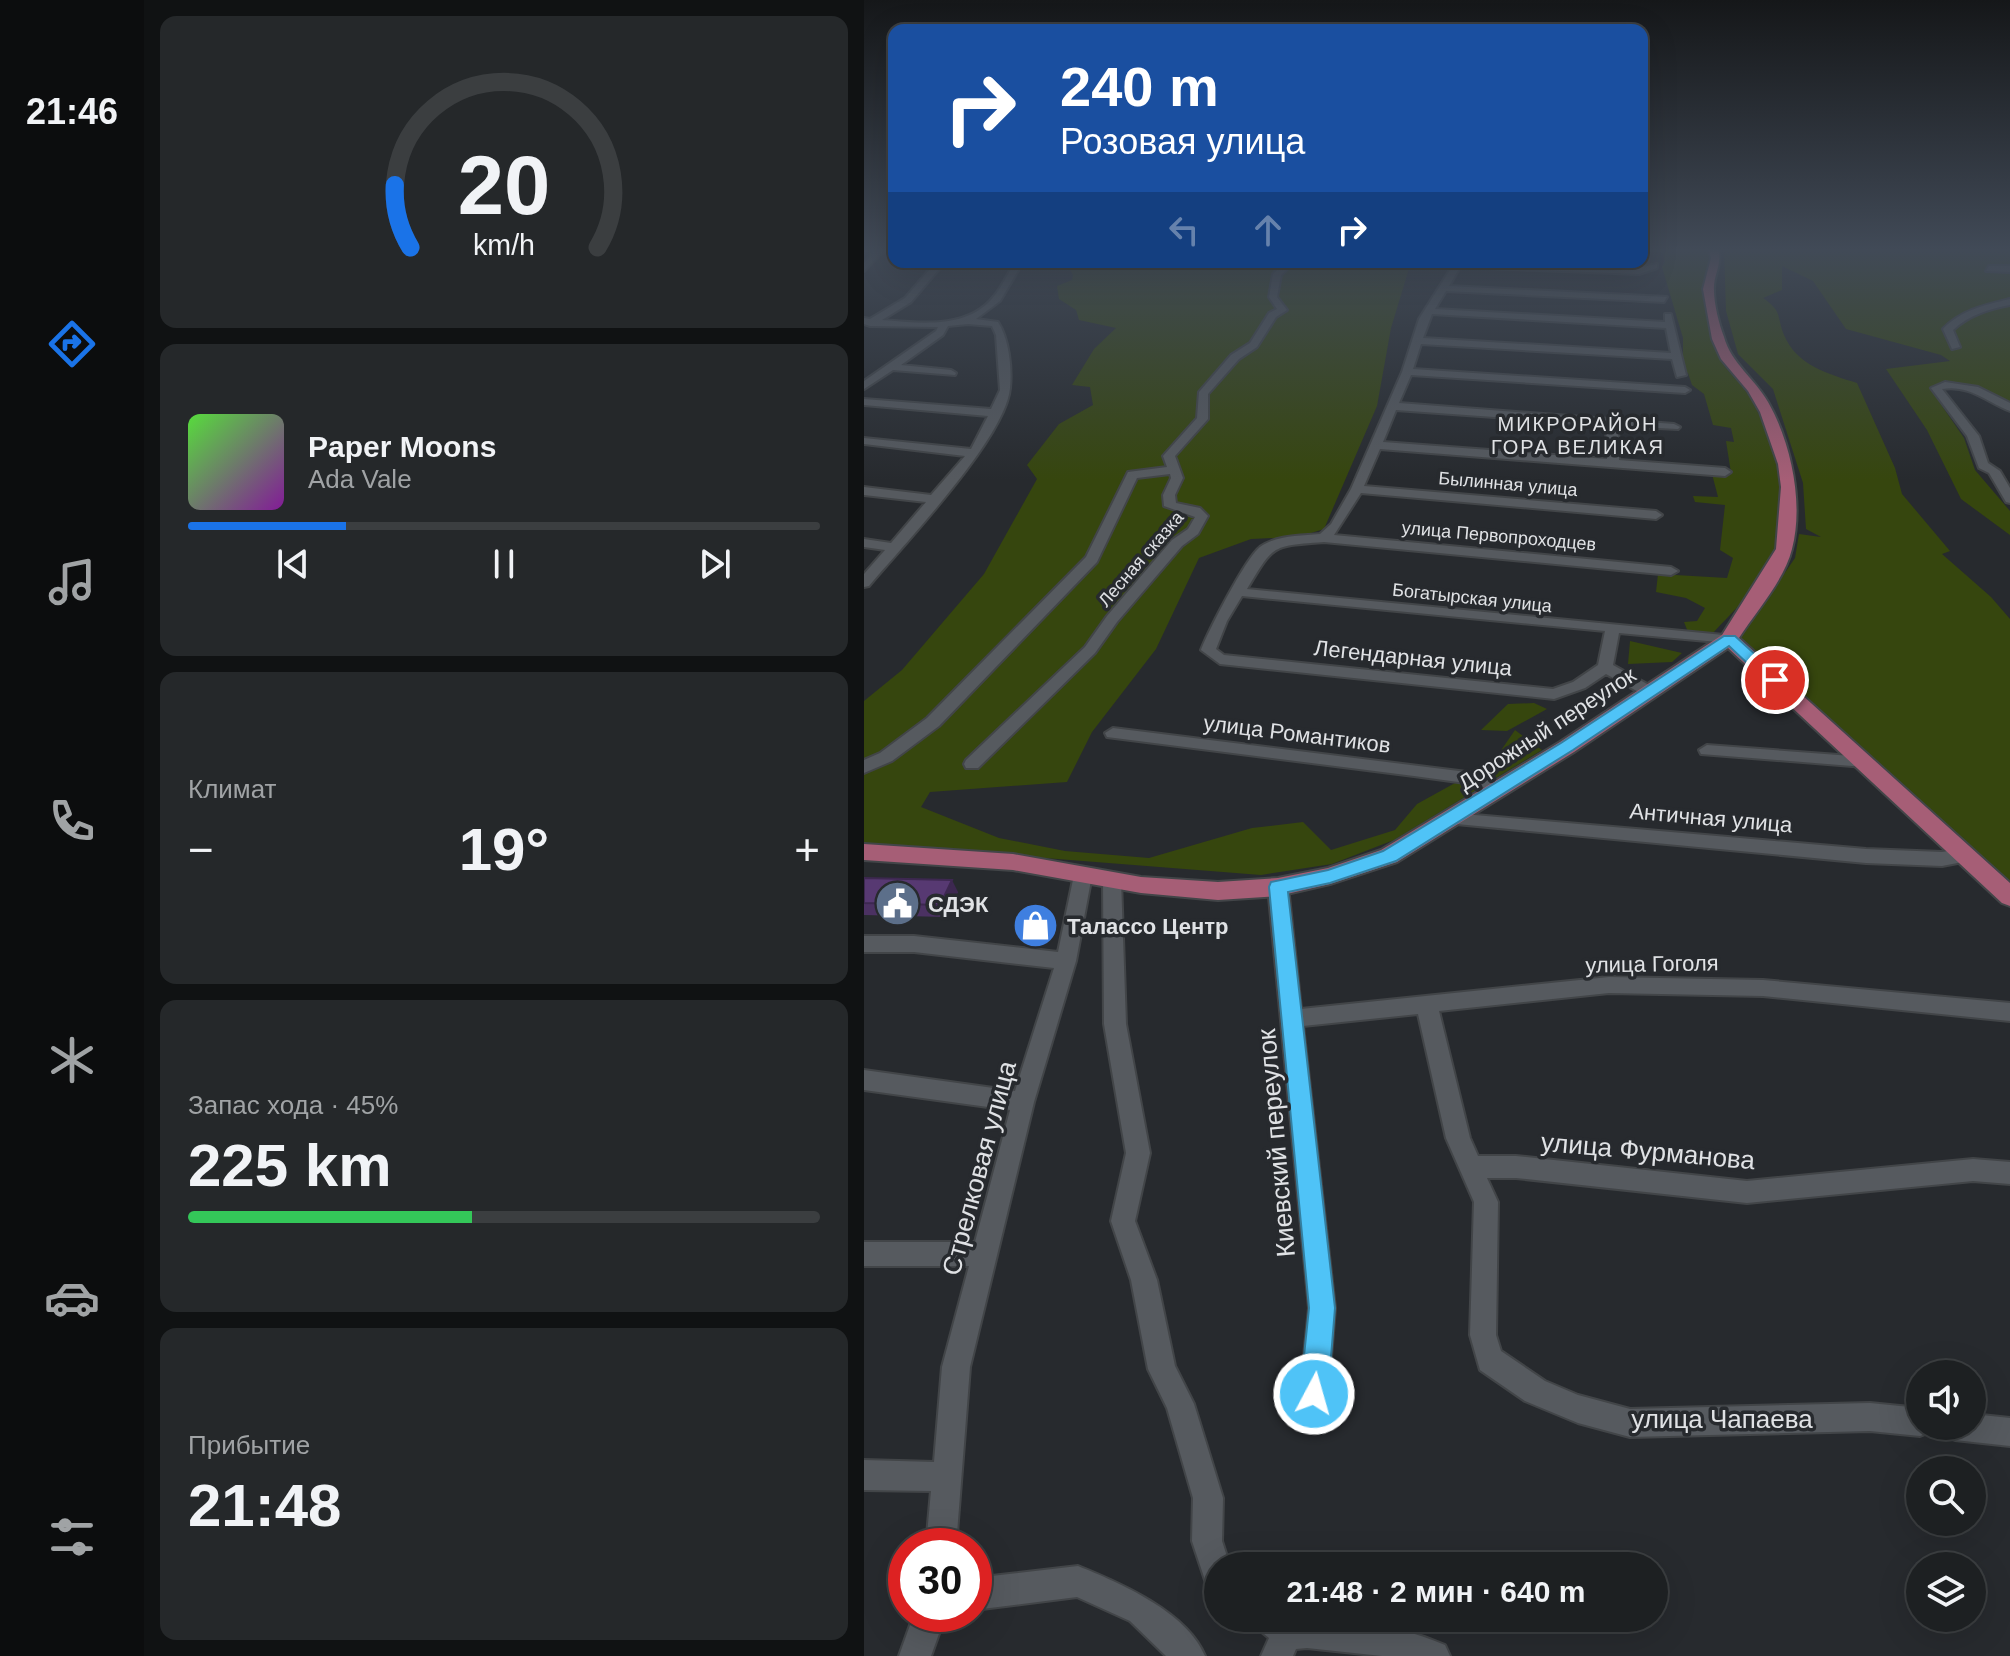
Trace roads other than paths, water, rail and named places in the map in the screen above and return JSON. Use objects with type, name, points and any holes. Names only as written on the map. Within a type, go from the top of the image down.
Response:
[{"type":"main road","points":[[1715,325],[1727,359],[1754,389],[1767,412],[1785,464],[1788,487],[1784,549],[1772,574],[1729,639],[2010,897]]},
{"type":"main road","name":"Дорожный переулок","points":[[864,852],[1013,862],[1112,880],[1218,891],[1278,887],[1330,876],[1389,856],[1452,819],[1729,639]]},
{"type":"street","points":[[925,325],[947,325]]},
{"type":"street","points":[[864,583],[974,453],[997,413],[1005,390],[1001,335],[996,325]]},
{"type":"street","name":"Лесная сказка","points":[[972,764],[1090,650],[1112,619],[1177,543],[1193,531],[1202,516],[1196,511],[1170,506],[1169,495],[1177,478],[1169,456],[1202,419],[1203,394],[1235,357],[1254,345],[1266,325]]},
{"type":"street","points":[[1324,538],[1336,526],[1357,489],[1424,325]]},
{"type":"street","points":[[1670,325],[1681,375]]},
{"type":"street","points":[[1952,325],[1948,329],[1955,347]]},
{"type":"street","points":[[864,386],[940,333],[943,326]]},
{"type":"street","points":[[1417,341],[1677,356]]},
{"type":"street","points":[[892,367],[951,373]]},
{"type":"street","points":[[1407,372],[1685,390]]},
{"type":"street","points":[[2010,408],[1979,391],[1946,385],[1936,388],[1973,436],[1983,465],[1994,471],[2010,499]]},
{"type":"street","points":[[864,402],[997,413]]},
{"type":"street","points":[[1392,406],[1674,427]]},
{"type":"street","points":[[1612,423],[1613,464]]},
{"type":"street","points":[[864,441],[974,453]]},
{"type":"street","points":[[1374,445],[1725,472]]},
{"type":"street","points":[[1994,471],[2010,469]]},
{"type":"street","points":[[864,767],[886,757],[933,722],[1092,559],[1132,475],[1174,470]]},
{"type":"street","name":"Былинная улица","points":[[1357,489],[1656,515]]},
{"type":"street","points":[[864,491],[933,499]]},
{"type":"street","name":"улица Первопроходцев","points":[[1211,655],[1208,650],[1214,635],[1263,551],[1271,545],[1324,538],[1671,571]]},
{"type":"street","points":[[864,543],[894,547]]},
{"type":"street","name":"Богатырская улица","points":[[1239,592],[1612,631],[1729,639]]},
{"type":"street","points":[[1612,631],[1605,667],[1650,692]]},
{"type":"street","name":"Легендарная улица","points":[[1211,655],[1416,683],[1554,694],[1579,685],[1605,667]]},
{"type":"street","name":"улица Романтиков","points":[[1113,733],[1475,779],[1502,788]]},
{"type":"street","points":[[1707,750],[1865,762]]},
{"type":"street","name":"Античная улица","points":[[1452,819],[1866,856],[1942,859],[1966,855]]},
{"type":"street","name":"Стрелковая улица","points":[[943,1528],[956,1367],[1023,1102],[1066,961],[1083,875]]},
{"type":"street","points":[[1112,880],[1115,1024],[1138,1153],[1123,1221],[1144,1280],[1162,1369],[1180,1404],[1208,1498],[1207,1541],[1211,1552]]},
{"type":"street","name":"Киевский переулок","points":[[1278,887],[1322,1308],[1314,1394]]},
{"type":"street","points":[[864,944],[914,944],[1066,961]]},
{"type":"street","name":"улица Гоголя","points":[[1294,1018],[1609,985],[1763,988],[2010,1012]]},
{"type":"street","points":[[1426,1003],[1458,1138],[1472,1167]]},
{"type":"street","points":[[864,1080],[1023,1102]]},
{"type":"street","name":"улица Фурманова","points":[[1472,1167],[1516,1167],[1747,1192],[1973,1170],[2010,1173]]},
{"type":"street","name":"улица Чапаева","points":[[1472,1167],[1486,1202],[1483,1335],[1490,1360],[1535,1391],[1578,1409],[1630,1423],[1870,1417],[1906,1421]]},
{"type":"street","points":[[864,1254],[986,1254]]},
{"type":"street","points":[[1986,1429],[2010,1432]]},
{"type":"street","points":[[864,1475],[949,1477]]},
{"type":"street","points":[[992,1592],[1078,1581],[1141,1610],[1189,1656]]},
{"type":"street","points":[[1277,1636],[1341,1631],[1406,1645],[1434,1656]]},
{"type":"street","points":[[915,1656],[924,1632]]},
{"type":"place","name":"СДЭК","points":[[897,904]]},
{"type":"place","name":"Талассо Центр","points":[[1036,926]]},
{"type":"district","name":"МИКРОРАЙОН ГОРА ВЕЛИКАЯ","points":[[1578,436]]}]
